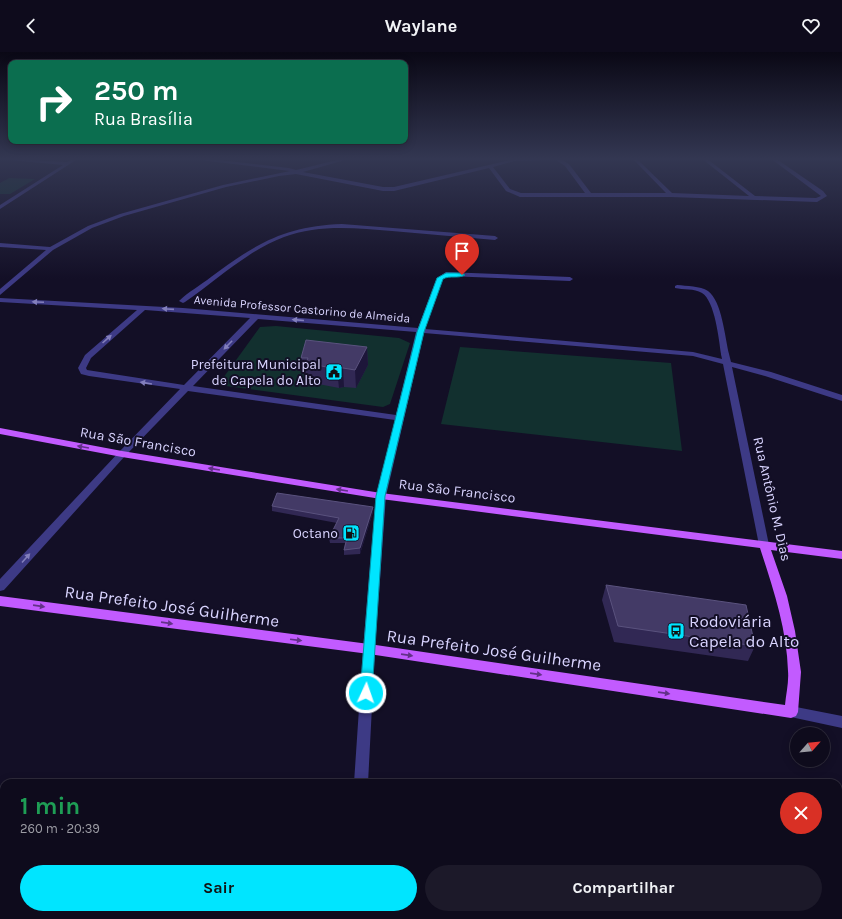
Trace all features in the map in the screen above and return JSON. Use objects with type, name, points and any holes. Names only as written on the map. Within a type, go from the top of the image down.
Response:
[{"type":"main road","name":"Rua São Francisco","points":[[0,431],[122,454],[381,496],[842,555]]},
{"type":"main road","name":"Rua Antônio M. Dias","points":[[764,545],[781,596],[789,631],[795,672],[791,712]]},
{"type":"main road","name":"Rua Prefeito José Guilherme","points":[[0,601],[369,649],[791,712]]},
{"type":"street","points":[[0,206],[12,198]]},
{"type":"street","points":[[0,293],[51,249],[90,227],[122,215],[181,198]]},
{"type":"street","points":[[780,198],[808,200],[819,198]]},
{"type":"street","points":[[183,302],[243,258],[270,241],[282,236],[314,228],[336,226],[370,227],[495,238]]},
{"type":"street","points":[[0,245],[51,249]]},
{"type":"street","points":[[361,779],[369,649],[381,496],[420,332],[440,278],[446,274],[570,279]]},
{"type":"street","name":"Avenida Professor Castorino de Almeida","points":[[0,300],[143,308],[693,354],[726,358],[768,374],[842,398]]},
{"type":"street","points":[[143,308],[88,357],[82,368],[84,372],[185,389],[400,418]]},
{"type":"street","points":[[0,587],[122,454],[255,317]]},
{"type":"street","name":"Rua Antônio M. Dias","points":[[726,358],[764,545]]},
{"type":"street","points":[[791,712],[842,722]]},
{"type":"lane","points":[[677,287],[704,292],[710,295],[716,310],[726,358]]},
{"type":"green space","points":[[276,326],[399,338],[410,343],[390,404],[383,407],[218,385],[260,327]]},
{"type":"green space","points":[[460,347],[671,363],[682,451],[441,424]]},
{"type":"building","points":[[306,340],[367,347],[355,370],[343,368],[337,369],[306,363],[308,358],[301,358]]},
{"type":"building","name":"Octano","points":[[277,493],[373,507],[360,548],[344,550],[347,538],[329,538],[339,518],[272,506]]},
{"type":"building","points":[[606,585],[746,605],[755,646],[618,626]]},
{"type":"place","name":"Prefeitura Municipal de Capela do Alto","points":[[334,372]]},
{"type":"place","name":"Octano","points":[[351,533]]},
{"type":"place","name":"Rodoviária Capela do Alto","points":[[676,631]]},
{"type":"route","points":[[366,693],[381,496],[420,332],[425,322],[440,278],[446,274],[462,275]]}]
